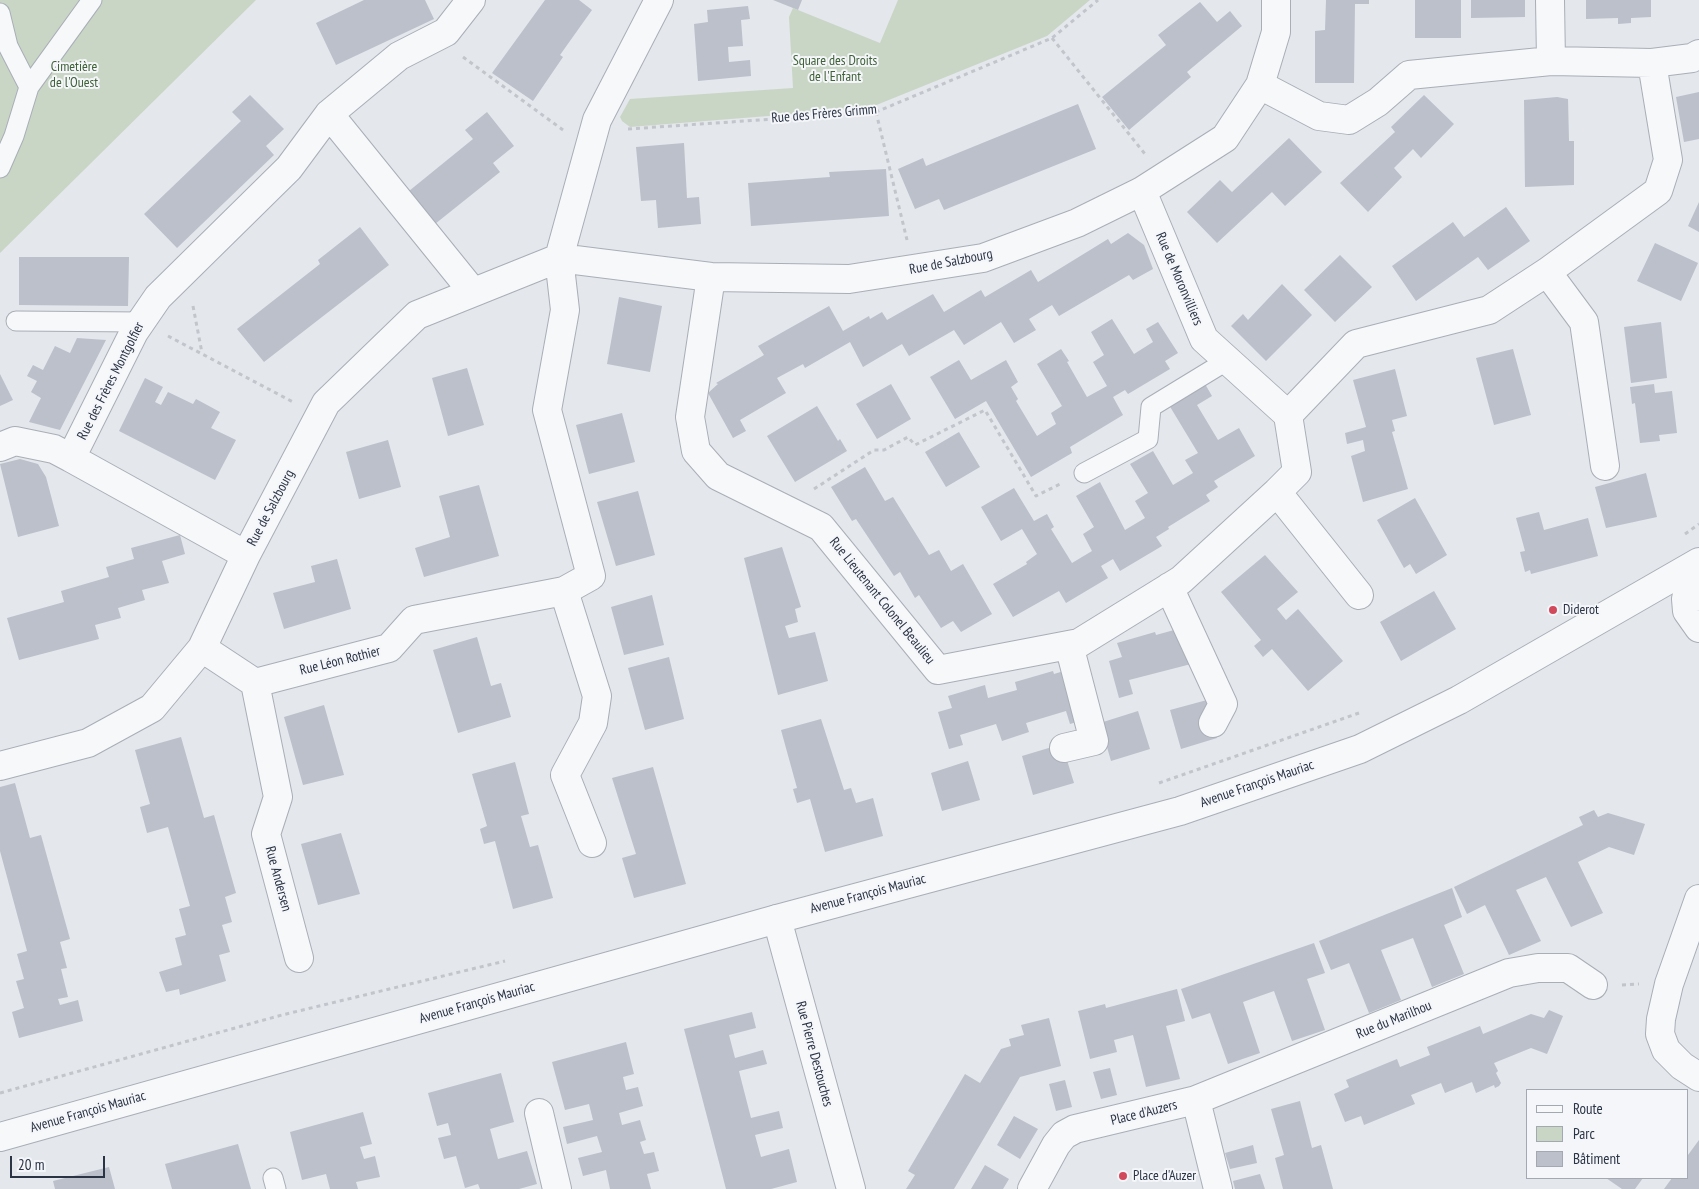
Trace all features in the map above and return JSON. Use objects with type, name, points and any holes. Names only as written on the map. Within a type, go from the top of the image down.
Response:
[{"type":"street","name":"Rue des Frères Montgolfier","points":[[71,458],[141,322],[158,297],[289,168],[329,114],[399,56],[446,32],[471,0]]},
{"type":"street","points":[[559,258],[597,120],[659,0]]},
{"type":"street","name":"Rue de Salzbourg","points":[[0,766],[88,743],[152,708],[202,648],[246,555],[326,403],[417,315],[559,258],[711,277],[849,279],[983,258],[1077,223],[1153,184],[1225,138],[1260,85],[1276,32],[1276,0]]},
{"type":"street","points":[[1550,0],[1551,62]]},
{"type":"street","points":[[1260,85],[1319,116],[1348,120],[1378,102],[1408,75],[1551,62],[1652,63],[1692,58],[1699,54]]},
{"type":"street","points":[[1288,415],[1356,344],[1489,310],[1547,272],[1658,191],[1668,160],[1652,63]]},
{"type":"street","points":[[329,114],[473,292]]},
{"type":"street","name":"Rue de Moronvilliers","points":[[1153,184],[1204,339],[1288,415]]},
{"type":"street","name":"Rue Léon Rothier","points":[[255,683],[389,648],[414,620],[564,591],[591,576],[547,410],[565,310],[559,258]]},
{"type":"street","points":[[1547,272],[1584,322],[1605,466]]},
{"type":"street","name":"Rue Lieutenant Colonel Beaulieu","points":[[711,277],[690,417],[696,451],[718,476],[821,527],[938,670],[1079,643],[1181,580],[1277,492],[1296,472],[1288,415]]},
{"type":"street","points":[[0,447],[15,441],[54,449],[246,555]]},
{"type":"street","points":[[1277,492],[1359,595]]},
{"type":"street","name":"Avenue François Mauriac","points":[[0,1137],[777,919],[1180,811],[1360,749],[1459,700],[1699,562]]},
{"type":"street","points":[[1699,574],[1688,588],[1686,600],[1688,611],[1699,628]]},
{"type":"street","points":[[1169,587],[1223,704],[1213,723]]},
{"type":"street","points":[[1657,587],[1686,600]]},
{"type":"street","points":[[564,591],[597,696],[593,723],[565,775],[592,843]]},
{"type":"street","points":[[1064,748],[1094,741],[1069,645]]},
{"type":"street","points":[[202,648],[255,683]]},
{"type":"street","name":"Rue Andersen","points":[[255,683],[278,798],[266,834],[300,958]]},
{"type":"street","points":[[1699,899],[1669,984],[1661,1019],[1660,1034],[1666,1050],[1682,1066],[1699,1077]]},
{"type":"street","name":"Rue Pierre Destouches","points":[[777,919],[851,1189]]},
{"type":"street","name":"Rue du Marilhou","points":[[1196,1100],[1509,973],[1538,968],[1568,968],[1594,985]]},
{"type":"street","name":"Place d'Auzers","points":[[1032,1189],[1056,1145],[1064,1135],[1075,1129],[1196,1100],[1218,1189]]},
{"type":"street","points":[[539,1113],[557,1189]]},
{"type":"lane","points":[[0,168],[14,136],[29,87],[92,0]]},
{"type":"lane","points":[[0,13],[8,46],[29,87]]},
{"type":"lane","points":[[16,321],[141,322]]},
{"type":"lane","points":[[1084,472],[1148,439],[1151,407],[1228,360]]},
{"type":"path","name":"Rue des Frères Grimm","points":[[590,150],[612,130],[876,112],[1052,38],[1098,0]]},
{"type":"path","points":[[437,38],[590,150]]},
{"type":"path","points":[[1052,38],[1153,184]]},
{"type":"path","points":[[876,112],[914,269]]},
{"type":"path","points":[[186,270],[202,354]]},
{"type":"path","points":[[141,322],[320,415]]},
{"type":"path","points":[[784,509],[874,450],[884,450],[908,437],[915,445],[985,410],[1036,496]]},
{"type":"path","points":[[1683,535],[1699,524]]},
{"type":"path","points":[[1153,785],[1368,710]]},
{"type":"path","points":[[0,1093],[282,1015],[506,961]]},
{"type":"path","points":[[1594,985],[1669,984]]},
{"type":"green space","name":"Cimetière de l'Ouest","points":[[0,0],[256,0],[0,253]]},
{"type":"green space","name":"Square des Droits de l'Enfant","points":[[898,0],[1090,0],[1047,36],[869,108],[630,127],[620,117],[630,99],[793,88],[789,17],[793,8],[880,43]]},
{"type":"building","points":[[364,0],[425,0],[434,19],[336,65],[316,23]]},
{"type":"building","points":[[545,0],[579,0],[592,10],[560,55],[563,57],[533,101],[492,73]]},
{"type":"building","points":[[773,0],[802,0],[798,10]]},
{"type":"building","points":[[1326,0],[1369,0],[1369,4],[1355,4],[1354,83],[1315,83],[1315,31],[1325,30]]},
{"type":"building","points":[[1415,0],[1461,0],[1461,38],[1415,38]]},
{"type":"building","points":[[1471,0],[1525,0],[1525,17],[1471,18]]},
{"type":"building","points":[[1586,0],[1651,0],[1651,17],[1631,18],[1631,23],[1618,24],[1618,18],[1586,19]]},
{"type":"building","points":[[1200,2],[1217,22],[1230,11],[1242,26],[1187,72],[1191,77],[1129,130],[1102,97],[1166,45],[1158,35]]},
{"type":"building","points":[[748,6],[750,19],[741,20],[743,46],[728,47],[729,62],[750,60],[751,76],[698,81],[694,24],[708,22],[707,10]]},
{"type":"building","points":[[1699,92],[1699,139],[1684,142],[1676,97]]},
{"type":"building","points":[[250,95],[284,129],[266,146],[274,155],[177,248],[144,214],[241,121],[232,112]]},
{"type":"building","points":[[1424,95],[1454,124],[1421,158],[1413,149],[1394,168],[1402,177],[1368,212],[1340,183],[1395,132],[1391,127]]},
{"type":"building","points":[[1557,97],[1568,99],[1569,141],[1574,141],[1574,185],[1525,187],[1524,100]]},
{"type":"building","points":[[1078,104],[1096,149],[944,210],[939,199],[915,209],[898,169],[923,158],[926,166]]},
{"type":"building","points":[[487,112],[514,146],[493,163],[500,172],[435,224],[409,191],[473,139],[465,130]]},
{"type":"building","points":[[1289,138],[1322,172],[1285,206],[1272,192],[1217,243],[1187,212],[1220,180],[1232,192]]},
{"type":"building","points":[[684,143],[687,198],[699,197],[701,224],[658,228],[656,200],[641,201],[636,147]]},
{"type":"building","points":[[886,169],[889,216],[751,226],[748,183],[830,177],[829,172]]},
{"type":"building","points":[[1699,202],[1699,232],[1688,226]]},
{"type":"building","points":[[1506,207],[1530,241],[1488,270],[1478,257],[1416,301],[1392,266],[1453,222],[1464,237]]},
{"type":"building","points":[[360,227],[389,265],[264,362],[237,329],[320,264],[318,260]]},
{"type":"building","points":[[1128,233],[1144,245],[1153,269],[1133,280],[1129,275],[1059,316],[1052,305],[1029,319],[1036,330],[1014,343],[1001,322],[964,345],[954,330],[909,356],[902,344],[863,367],[850,342],[805,368],[803,364],[777,378],[786,393],[740,420],[746,431],[733,438],[708,393],[718,384],[716,383],[764,355],[758,346],[829,306],[843,331],[869,316],[870,319],[882,312],[887,320],[933,294],[944,312],[981,290],[985,297],[1031,270],[1038,282],[1108,239],[1111,244]]},
{"type":"building","points":[[1655,243],[1698,263],[1681,301],[1637,281]]},
{"type":"building","points":[[1340,255],[1372,287],[1335,322],[1304,290]]},
{"type":"building","points":[[19,257],[129,257],[128,306],[19,305]]},
{"type":"building","points":[[1282,284],[1312,315],[1266,361],[1231,326],[1243,314],[1248,320]]},
{"type":"building","points":[[619,297],[662,306],[650,372],[607,364]]},
{"type":"building","points":[[1112,319],[1134,354],[1153,342],[1146,329],[1158,322],[1178,353],[1165,361],[1170,369],[1128,394],[1125,390],[1113,397],[1123,415],[1070,447],[1072,453],[1031,477],[986,401],[955,419],[930,377],[959,360],[971,380],[1006,360],[1018,382],[1011,387],[1018,399],[1016,401],[1037,436],[1056,424],[1051,413],[1062,406],[1037,364],[1061,349],[1087,397],[1107,386],[1093,362],[1104,355],[1091,332]]},
{"type":"building","points":[[1661,322],[1667,378],[1631,383],[1624,327]]},
{"type":"building","points":[[77,338],[106,340],[60,430],[29,422],[41,398],[31,392],[37,381],[27,376],[33,365],[43,370],[55,346],[70,353]]},
{"type":"building","points":[[1513,349],[1531,415],[1494,425],[1476,358]]},
{"type":"building","points":[[467,368],[484,425],[448,436],[432,378]]},
{"type":"building","points":[[1395,369],[1407,416],[1392,420],[1395,431],[1392,432],[1408,489],[1363,502],[1351,456],[1365,451],[1363,440],[1347,444],[1345,433],[1366,427],[1353,380]]},
{"type":"building","points":[[0,374],[13,400],[0,406]]},
{"type":"building","points":[[145,378],[163,387],[155,402],[161,405],[168,392],[193,404],[196,399],[220,412],[211,428],[236,440],[215,480],[119,431]]},
{"type":"building","points":[[891,384],[911,419],[877,439],[856,404]]},
{"type":"building","points":[[1205,384],[1212,396],[1197,405],[1218,440],[1239,428],[1255,456],[1214,481],[1218,487],[1206,495],[1210,501],[1168,527],[1169,529],[1156,537],[1162,546],[1120,571],[1113,559],[1101,566],[1108,578],[1066,603],[1059,591],[1013,617],[993,584],[1027,564],[1026,562],[1037,554],[1022,529],[1001,541],[981,507],[1014,488],[1034,521],[1047,514],[1054,527],[1051,529],[1072,563],[1092,551],[1083,534],[1094,527],[1076,496],[1100,482],[1125,530],[1145,518],[1135,501],[1148,493],[1130,464],[1153,451],[1173,485],[1193,473],[1185,460],[1198,453],[1169,405]]},
{"type":"building","points":[[1654,384],[1655,393],[1672,391],[1677,433],[1659,435],[1660,441],[1640,443],[1635,403],[1632,404],[1630,387]]},
{"type":"building","points":[[817,406],[838,441],[840,439],[847,451],[795,482],[767,436]]},
{"type":"building","points":[[622,413],[635,462],[589,474],[576,425]]},
{"type":"building","points":[[959,432],[980,467],[946,487],[925,452]]},
{"type":"building","points":[[388,440],[401,487],[359,499],[346,452]]},
{"type":"building","points":[[20,459],[38,464],[46,477],[59,526],[18,537],[0,464]]},
{"type":"building","points":[[865,467],[885,501],[893,497],[929,555],[939,550],[951,571],[963,564],[992,614],[961,632],[953,621],[941,628],[919,595],[915,598],[900,572],[894,576],[856,519],[852,521],[831,487]]},
{"type":"building","points":[[1646,473],[1657,517],[1606,528],[1595,487]]},
{"type":"building","points":[[479,485],[499,556],[424,577],[415,548],[450,537],[439,496]]},
{"type":"building","points":[[638,491],[655,555],[616,566],[597,502]]},
{"type":"building","points":[[1415,498],[1447,555],[1416,574],[1410,564],[1404,568],[1377,520]]},
{"type":"building","points":[[1539,512],[1544,530],[1588,518],[1598,556],[1531,574],[1530,570],[1525,572],[1520,552],[1525,551],[1516,518]]},
{"type":"building","points":[[180,535],[185,554],[162,561],[169,583],[142,590],[145,600],[118,608],[121,618],[95,625],[99,639],[19,660],[7,618],[64,602],[61,591],[109,577],[106,567],[134,559],[131,548]]},
{"type":"building","points":[[782,547],[801,607],[795,609],[798,622],[785,626],[789,638],[815,632],[828,681],[778,695],[744,558]]},
{"type":"building","points":[[1265,555],[1298,592],[1277,609],[1286,620],[1298,609],[1343,661],[1308,691],[1272,649],[1263,657],[1254,646],[1261,640],[1221,592]]},
{"type":"building","points":[[337,559],[351,609],[284,629],[273,593],[315,582],[311,566]]},
{"type":"building","points":[[1434,591],[1456,629],[1401,661],[1380,622]]},
{"type":"building","points":[[652,595],[664,645],[624,655],[611,607]]},
{"type":"building","points":[[1185,627],[1195,663],[1129,680],[1133,694],[1119,698],[1109,661],[1122,657],[1117,643],[1155,632],[1156,635]]},
{"type":"building","points":[[477,637],[491,686],[501,683],[511,717],[458,733],[433,650]]},
{"type":"building","points":[[669,657],[684,719],[645,730],[628,668]]},
{"type":"building","points":[[1067,670],[1083,720],[1070,724],[1066,711],[1026,723],[1029,732],[1002,741],[996,724],[960,735],[963,745],[949,749],[938,712],[952,708],[948,696],[985,685],[988,698],[1017,690],[1015,682],[1053,671],[1054,674]]},
{"type":"building","points":[[1207,700],[1217,738],[1181,749],[1170,710]]},
{"type":"building","points":[[324,705],[344,775],[303,785],[284,717]]},
{"type":"building","points":[[1138,711],[1150,749],[1111,761],[1100,723]]},
{"type":"building","points":[[821,719],[844,790],[851,788],[856,803],[873,798],[883,836],[825,852],[810,799],[797,803],[793,789],[797,788],[781,730]]},
{"type":"building","points":[[181,737],[204,818],[214,815],[236,893],[225,897],[232,922],[222,925],[230,952],[219,955],[226,981],[180,995],[179,989],[166,992],[159,972],[182,965],[175,938],[186,935],[179,909],[190,906],[168,827],[147,833],[140,807],[150,804],[135,750]]},
{"type":"building","points":[[1062,744],[1074,783],[1033,795],[1022,756]]},
{"type":"building","points":[[968,761],[980,800],[942,811],[931,773]]},
{"type":"building","points":[[515,762],[529,814],[521,816],[530,847],[538,845],[553,898],[513,909],[495,841],[484,844],[480,829],[487,826],[472,774]]},
{"type":"building","points":[[653,767],[686,884],[634,898],[622,858],[636,854],[612,778]]},
{"type":"building","points":[[15,783],[30,838],[41,835],[70,939],[60,942],[67,968],[61,969],[68,997],[58,999],[60,1005],[78,1000],[83,1021],[19,1038],[12,1012],[24,1008],[16,981],[24,979],[17,954],[27,951],[0,851],[0,787]]},
{"type":"building","points":[[1594,810],[1598,817],[1608,813],[1645,824],[1634,855],[1609,847],[1578,862],[1603,913],[1571,927],[1546,877],[1516,890],[1541,941],[1509,955],[1485,905],[1467,914],[1454,887],[1583,825],[1579,817]]},
{"type":"building","points":[[341,833],[360,894],[318,905],[301,844]]},
{"type":"building","points":[[1452,888],[1462,917],[1444,925],[1464,974],[1432,987],[1413,938],[1381,950],[1401,1000],[1369,1013],[1349,963],[1331,970],[1319,941]]},
{"type":"building","points":[[1314,943],[1325,973],[1307,979],[1325,1030],[1292,1041],[1274,991],[1243,1002],[1260,1053],[1228,1064],[1210,1013],[1192,1019],[1181,989]]},
{"type":"building","points":[[1177,989],[1185,1021],[1166,1026],[1180,1079],[1146,1087],[1133,1035],[1114,1040],[1117,1052],[1090,1059],[1078,1011],[1105,1004],[1106,1008]]},
{"type":"building","points":[[1549,1010],[1563,1016],[1547,1054],[1531,1048],[1494,1063],[1501,1083],[1499,1086],[1495,1088],[1494,1085],[1476,1093],[1472,1082],[1445,1093],[1441,1083],[1411,1095],[1415,1104],[1364,1125],[1361,1116],[1345,1122],[1334,1094],[1349,1087],[1346,1080],[1397,1059],[1400,1067],[1430,1055],[1427,1047],[1480,1026],[1483,1034],[1531,1014],[1544,1018]]},
{"type":"building","points":[[752,1012],[756,1028],[729,1035],[735,1058],[763,1050],[767,1064],[739,1071],[751,1118],[779,1111],[783,1128],[755,1135],[761,1157],[789,1149],[797,1182],[771,1189],[726,1189],[684,1029]]},
{"type":"building","points":[[1049,1018],[1061,1066],[1020,1077],[954,1189],[906,1189],[915,1175],[908,1171],[965,1074],[980,1083],[1001,1049],[1011,1046],[1009,1039],[1024,1035],[1021,1025]]},
{"type":"building","points":[[626,1042],[634,1074],[623,1077],[626,1090],[638,1087],[643,1106],[619,1113],[622,1125],[640,1120],[646,1140],[640,1142],[644,1154],[654,1152],[659,1171],[647,1174],[651,1189],[610,1189],[606,1170],[583,1176],[578,1158],[602,1152],[597,1136],[567,1144],[563,1127],[593,1120],[589,1104],[565,1110],[552,1062]]},
{"type":"building","points":[[1110,1068],[1117,1095],[1101,1099],[1093,1072]]},
{"type":"building","points":[[501,1073],[514,1122],[490,1129],[498,1159],[527,1151],[537,1184],[519,1189],[480,1189],[478,1184],[465,1188],[456,1156],[444,1159],[438,1138],[451,1135],[448,1123],[437,1126],[428,1093]]},
{"type":"building","points":[[1065,1080],[1072,1107],[1056,1111],[1049,1084]]},
{"type":"building","points":[[1300,1101],[1312,1148],[1321,1145],[1333,1189],[1283,1189],[1275,1158],[1284,1155],[1271,1109]]},
{"type":"building","points":[[363,1112],[372,1144],[360,1147],[364,1159],[375,1156],[380,1177],[356,1182],[358,1189],[330,1189],[326,1174],[302,1180],[290,1132]]},
{"type":"building","points":[[1014,1116],[1038,1129],[1020,1159],[997,1145]]},
{"type":"building","points":[[1699,1140],[1699,1189],[1664,1189],[1671,1179],[1689,1179],[1689,1154]]},
{"type":"building","points":[[238,1144],[251,1189],[172,1189],[165,1164]]},
{"type":"building","points":[[1253,1145],[1257,1163],[1230,1169],[1225,1153]]},
{"type":"building","points":[[985,1165],[1009,1179],[1003,1189],[971,1189]]},
{"type":"building","points":[[109,1167],[115,1189],[55,1189],[53,1181]]},
{"type":"building","points":[[1260,1174],[1265,1189],[1235,1189],[1233,1181]]},
{"type":"building","points":[[1607,1179],[1642,1179],[1635,1189],[1622,1189]]},
{"type":"place","name":"Diderot","points":[[1553,610]]},
{"type":"place","name":"Place d'Auzer","points":[[1123,1176]]}]
